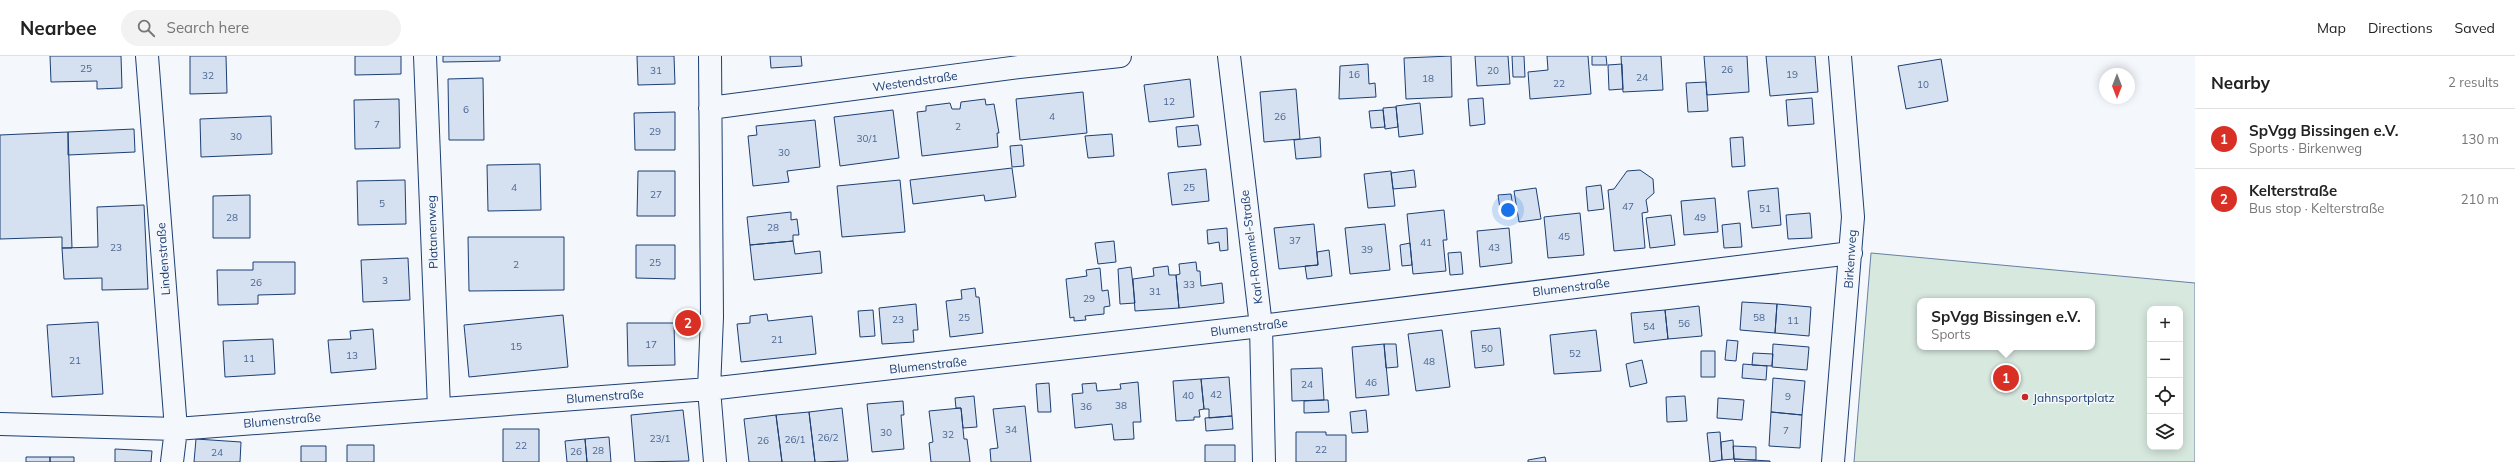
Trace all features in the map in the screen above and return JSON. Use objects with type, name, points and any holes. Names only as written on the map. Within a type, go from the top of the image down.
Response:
[{"type":"street","name":"Lindenstraße","points":[[147,56],[176,428],[172,462]]},
{"type":"street","name":"Platanenweg","points":[[425,56],[439,408]]},
{"type":"street","points":[[710,56],[712,317],[709,389],[715,462]]},
{"type":"street","name":"Westendstraße","points":[[710,108],[1019,61],[1120,56]]},
{"type":"street","name":"Karl-Rommel-Straße","points":[[1230,56],[1261,326],[1264,462]]},
{"type":"street","name":"Birkenweg","points":[[1833,462],[1853,217],[1840,56]]},
{"type":"street","name":"Blumenstraße","points":[[0,424],[176,428],[709,389],[1261,326],[1851,253]]},
{"type":"shaded area","name":"Jahnsportplatz","points":[[1871,253],[2195,283],[2195,462],[1854,462]]},
{"type":"building","points":[[50,56],[121,56],[122,88],[97,89],[97,81],[51,82]]},
{"type":"building","points":[[190,56],[226,56],[227,93],[190,94]]},
{"type":"building","points":[[355,56],[401,56],[401,74],[355,75]]},
{"type":"building","points":[[443,56],[500,56],[500,61],[443,62]]},
{"type":"building","points":[[637,56],[674,56],[675,84],[638,85]]},
{"type":"building","points":[[770,56],[801,56],[802,66],[771,68]]},
{"type":"building","points":[[1451,56],[1452,97],[1406,99],[1404,58]]},
{"type":"building","points":[[1475,56],[1508,56],[1510,84],[1477,86]]},
{"type":"building","points":[[1512,56],[1524,56],[1525,77],[1513,77]]},
{"type":"building","points":[[1547,56],[1588,56],[1591,94],[1530,99],[1528,72],[1548,70]]},
{"type":"building","points":[[1592,56],[1606,56],[1607,65],[1592,65]]},
{"type":"building","points":[[1621,56],[1661,56],[1663,90],[1623,92]]},
{"type":"building","points":[[1704,56],[1747,56],[1749,92],[1707,95]]},
{"type":"building","points":[[1766,56],[1815,56],[1818,92],[1770,96]]},
{"type":"building","points":[[1941,59],[1948,101],[1906,109],[1898,66]]},
{"type":"building","points":[[1368,64],[1369,84],[1375,83],[1376,97],[1339,99],[1340,66]]},
{"type":"building","points":[[1622,64],[1623,89],[1609,90],[1608,65]]},
{"type":"building","points":[[483,78],[484,140],[449,140],[448,79]]},
{"type":"building","points":[[1190,79],[1194,117],[1149,122],[1144,85]]},
{"type":"building","points":[[1706,82],[1708,111],[1688,112],[1686,83]]},
{"type":"building","points":[[1296,89],[1300,139],[1264,142],[1260,92]]},
{"type":"building","points":[[1083,92],[1087,133],[1020,140],[1016,99]]},
{"type":"building","points":[[1483,98],[1485,124],[1470,126],[1468,99]]},
{"type":"building","points":[[1812,98],[1814,124],[1788,126],[1786,100]]},
{"type":"building","points":[[399,99],[400,148],[355,149],[354,100]]},
{"type":"building","points":[[985,99],[986,105],[994,104],[999,133],[997,133],[998,147],[922,156],[917,112],[926,111],[926,106],[950,103],[952,109],[960,109],[961,102]]},
{"type":"building","points":[[1420,103],[1423,134],[1399,137],[1396,106]]},
{"type":"building","points":[[1396,107],[1398,127],[1385,129],[1383,108]]},
{"type":"building","points":[[893,110],[899,158],[840,166],[834,117]]},
{"type":"building","points":[[1383,110],[1385,127],[1371,128],[1369,111]]},
{"type":"building","points":[[675,112],[675,150],[635,150],[634,113]]},
{"type":"building","points":[[271,116],[272,154],[201,157],[200,119]]},
{"type":"building","points":[[815,120],[820,167],[787,171],[789,182],[753,186],[748,136],[757,135],[756,126]]},
{"type":"building","points":[[1198,125],[1201,145],[1178,147],[1176,127]]},
{"type":"building","points":[[134,129],[135,152],[68,155],[68,132]]},
{"type":"building","points":[[68,132],[72,248],[62,248],[62,237],[0,239],[0,135]]},
{"type":"building","points":[[1112,134],[1114,156],[1088,158],[1085,136]]},
{"type":"building","points":[[1320,137],[1321,157],[1296,159],[1294,140]]},
{"type":"building","points":[[1743,137],[1745,166],[1732,167],[1730,138]]},
{"type":"building","points":[[1022,145],[1024,166],[1012,167],[1010,146]]},
{"type":"building","points":[[540,164],[541,210],[488,211],[487,165]]},
{"type":"building","points":[[1012,168],[1016,197],[985,201],[984,195],[913,204],[910,180]]},
{"type":"building","points":[[1206,169],[1209,201],[1172,205],[1168,173]]},
{"type":"building","points":[[1414,170],[1416,187],[1393,189],[1391,173]]},
{"type":"building","points":[[1640,170],[1653,179],[1654,193],[1646,200],[1648,212],[1642,213],[1645,248],[1614,251],[1608,190],[1614,189],[1627,171]]},
{"type":"building","points":[[638,171],[675,171],[675,216],[637,216]]},
{"type":"building","points":[[1391,171],[1395,206],[1368,208],[1364,174]]},
{"type":"building","points":[[405,180],[406,224],[358,225],[357,181]]},
{"type":"building","points":[[900,180],[905,232],[842,237],[837,186]]},
{"type":"building","points":[[1601,185],[1604,209],[1588,211],[1586,187]]},
{"type":"building","points":[[1536,188],[1541,219],[1519,222],[1514,191]]},
{"type":"building","points":[[1778,188],[1781,225],[1752,228],[1748,191]]},
{"type":"building","points":[[1511,194],[1514,214],[1501,216],[1498,195]]},
{"type":"building","points":[[250,195],[250,238],[213,238],[213,196]]},
{"type":"building","points":[[1715,198],[1718,232],[1684,235],[1681,201]]},
{"type":"building","points":[[144,205],[148,289],[102,290],[102,278],[64,279],[62,248],[98,247],[97,207]]},
{"type":"building","points":[[1444,210],[1447,240],[1443,240],[1446,271],[1413,274],[1407,214]]},
{"type":"building","points":[[791,212],[791,220],[797,219],[799,235],[793,235],[793,241],[750,245],[747,217]]},
{"type":"building","points":[[1580,213],[1584,255],[1548,258],[1544,217]]},
{"type":"building","points":[[1810,213],[1812,238],[1788,239],[1786,215]]},
{"type":"building","points":[[1671,215],[1675,245],[1650,248],[1646,218]]},
{"type":"building","points":[[1740,223],[1742,247],[1724,248],[1722,225]]},
{"type":"building","points":[[1314,224],[1318,265],[1279,269],[1274,228]]},
{"type":"building","points":[[1385,224],[1390,270],[1350,274],[1345,228]]},
{"type":"building","points":[[1227,228],[1228,250],[1220,251],[1219,242],[1208,244],[1207,230]]},
{"type":"building","points":[[1509,228],[1512,263],[1480,267],[1477,231]]},
{"type":"building","points":[[468,237],[564,237],[564,290],[469,291]]},
{"type":"building","points":[[793,241],[795,254],[820,251],[822,273],[754,280],[750,245]]},
{"type":"building","points":[[1114,241],[1116,262],[1098,264],[1095,243]]},
{"type":"building","points":[[1410,243],[1412,265],[1402,266],[1400,245]]},
{"type":"building","points":[[636,245],[675,245],[675,279],[636,278]]},
{"type":"building","points":[[1329,250],[1332,276],[1307,279],[1305,266],[1318,265],[1317,252]]},
{"type":"building","points":[[1461,252],[1463,274],[1450,275],[1448,253]]},
{"type":"building","points":[[408,258],[410,300],[363,302],[361,260]]},
{"type":"building","points":[[253,262],[295,262],[295,294],[258,295],[258,304],[218,305],[217,270],[253,270]]},
{"type":"building","points":[[1196,262],[1197,271],[1200,271],[1201,286],[1222,283],[1224,303],[1179,308],[1176,275],[1180,274],[1179,264]]},
{"type":"building","points":[[1168,266],[1169,275],[1176,275],[1179,308],[1135,311],[1133,279],[1154,276],[1153,268]]},
{"type":"building","points":[[1131,267],[1135,303],[1120,304],[1118,269]]},
{"type":"building","points":[[1100,268],[1102,291],[1108,290],[1110,306],[1104,307],[1104,314],[1085,316],[1086,320],[1074,321],[1074,317],[1070,318],[1066,279],[1087,276],[1086,270]]},
{"type":"building","points":[[975,288],[976,297],[979,297],[983,333],[950,337],[946,301],[962,299],[961,290]]},
{"type":"building","points":[[1742,302],[1777,304],[1775,333],[1740,330]]},
{"type":"building","points":[[916,304],[918,330],[913,330],[914,342],[882,344],[879,308]]},
{"type":"building","points":[[1777,304],[1811,307],[1809,336],[1775,333]]},
{"type":"building","points":[[1699,306],[1702,336],[1668,339],[1665,310]]},
{"type":"building","points":[[873,310],[875,336],[860,337],[858,311]]},
{"type":"building","points":[[1665,310],[1668,339],[1634,343],[1631,313]]},
{"type":"building","points":[[767,314],[768,321],[812,316],[816,354],[741,362],[737,324],[750,323],[750,316]]},
{"type":"building","points":[[563,315],[568,367],[469,377],[464,325]]},
{"type":"building","points":[[98,322],[103,394],[52,397],[47,325]]},
{"type":"building","points":[[627,323],[674,323],[675,365],[628,366]]},
{"type":"building","points":[[1500,328],[1504,365],[1475,368],[1471,331]]},
{"type":"building","points":[[373,329],[376,369],[331,373],[328,340],[351,339],[350,331]]},
{"type":"building","points":[[1442,330],[1450,387],[1416,391],[1408,334]]},
{"type":"building","points":[[1596,330],[1601,371],[1554,374],[1550,335]]},
{"type":"building","points":[[273,339],[275,374],[225,377],[223,341]]},
{"type":"building","points":[[1727,340],[1738,341],[1736,361],[1725,360]]},
{"type":"building","points":[[1384,344],[1389,395],[1356,398],[1352,347]]},
{"type":"building","points":[[1384,344],[1396,344],[1398,367],[1386,368]]},
{"type":"building","points":[[1773,344],[1809,347],[1807,370],[1772,367]]},
{"type":"building","points":[[1701,351],[1715,351],[1715,377],[1701,377]]},
{"type":"building","points":[[1753,353],[1773,354],[1772,366],[1752,365]]},
{"type":"building","points":[[1642,360],[1647,383],[1630,387],[1626,364]]},
{"type":"building","points":[[1743,364],[1767,366],[1766,380],[1742,378]]},
{"type":"building","points":[[1322,368],[1324,400],[1292,401],[1291,369]]},
{"type":"building","points":[[1229,377],[1232,416],[1209,418],[1209,409],[1204,409],[1201,379]]},
{"type":"building","points":[[1773,378],[1805,381],[1802,415],[1771,412]]},
{"type":"building","points":[[1201,379],[1204,409],[1199,410],[1200,417],[1194,417],[1194,420],[1176,421],[1173,381]]},
{"type":"building","points":[[1138,382],[1141,422],[1133,422],[1134,439],[1114,440],[1112,424],[1075,428],[1072,394],[1083,393],[1082,384],[1096,383],[1097,391],[1121,389],[1120,384]]},
{"type":"building","points":[[1049,383],[1051,412],[1038,412],[1036,384]]},
{"type":"building","points":[[974,396],[977,427],[963,428],[961,408],[956,408],[955,398]]},
{"type":"building","points":[[1685,396],[1687,421],[1667,422],[1666,397]]},
{"type":"building","points":[[1718,398],[1744,400],[1742,420],[1717,418]]},
{"type":"building","points":[[1328,400],[1329,412],[1304,413],[1304,401]]},
{"type":"building","points":[[903,401],[904,415],[901,415],[904,449],[872,452],[867,404]]},
{"type":"building","points":[[1025,406],[1031,462],[991,462],[990,449],[998,448],[993,409]]},
{"type":"building","points":[[842,408],[848,461],[815,462],[809,412]]},
{"type":"building","points":[[961,408],[964,439],[967,439],[970,462],[931,462],[929,443],[933,442],[929,411]]},
{"type":"building","points":[[683,410],[689,461],[635,462],[631,415]]},
{"type":"building","points":[[1366,410],[1368,432],[1352,433],[1350,412]]},
{"type":"building","points":[[809,412],[815,462],[782,462],[776,415]]},
{"type":"building","points":[[1771,412],[1802,415],[1800,448],[1769,446]]},
{"type":"building","points":[[776,415],[782,462],[749,462],[744,419]]},
{"type":"building","points":[[1232,416],[1233,429],[1206,431],[1205,418]]},
{"type":"building","points":[[503,429],[539,429],[539,462],[503,462]]},
{"type":"building","points":[[1296,432],[1326,432],[1326,435],[1346,435],[1346,462],[1296,462]]},
{"type":"building","points":[[1720,432],[1722,460],[1710,462],[1707,433]]},
{"type":"building","points":[[609,437],[611,462],[587,462],[585,439]]},
{"type":"building","points":[[196,439],[241,442],[240,462],[194,462]]},
{"type":"building","points":[[585,439],[587,462],[567,462],[565,441]]},
{"type":"building","points":[[1733,440],[1734,459],[1722,460],[1721,442]]},
{"type":"building","points":[[347,445],[374,445],[374,462],[347,462]]},
{"type":"building","points":[[1205,445],[1235,445],[1235,462],[1205,462]]},
{"type":"building","points":[[301,446],[326,446],[326,462],[301,462]]},
{"type":"building","points":[[1733,446],[1756,447],[1756,460],[1734,459]]},
{"type":"building","points":[[115,449],[152,451],[151,462],[115,462]]},
{"type":"building","points":[[26,457],[50,457],[50,462],[26,462]]},
{"type":"building","points":[[50,457],[74,457],[74,462],[50,462]]},
{"type":"building","points":[[1545,457],[1546,462],[1528,462],[1528,460]]},
{"type":"building","points":[[1734,459],[1770,461],[1770,462],[1735,462]]},
{"type":"place","name":"Kelterstraße","points":[[688,323]]},
{"type":"place","name":"SpVgg Bissingen e.V.","points":[[2006,378]]},
{"type":"place","name":"Jahnsportplatz","points":[[2025,397]]}]
